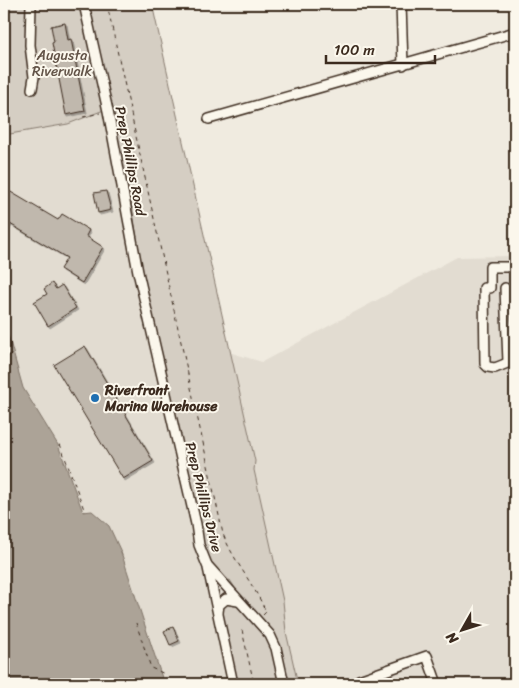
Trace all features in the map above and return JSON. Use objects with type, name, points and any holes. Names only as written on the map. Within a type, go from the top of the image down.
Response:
[{"type":"street","points":[[31,4],[30,45],[34,77],[32,88]]},
{"type":"street","name":"Prep Phillips Road","points":[[84,4],[108,111],[138,272],[150,323]]},
{"type":"street","points":[[401,4],[403,65]]},
{"type":"street","points":[[209,119],[515,32]]},
{"type":"street","points":[[505,288],[512,361],[495,368],[488,367],[485,364],[487,288],[490,267],[515,266]]},
{"type":"street","name":"Prep Phillips Drive","points":[[150,323],[196,524],[199,545],[207,565],[238,601],[266,629],[272,639],[284,684]]},
{"type":"street","points":[[207,565],[234,684]]},
{"type":"street","points":[[218,614],[219,604],[223,600],[238,601]]},
{"type":"street","points":[[360,684],[358,680],[427,656],[437,684]]},
{"type":"path","points":[[107,4],[223,534],[228,546],[260,598],[266,612],[258,622]]},
{"type":"path","points":[[83,117],[108,111]]},
{"type":"path","points":[[5,359],[4,355],[15,355]]},
{"type":"path","points":[[60,444],[85,512]]},
{"type":"path","points":[[136,623],[152,668],[165,674]]},
{"type":"path","points":[[242,630],[254,684]]},
{"type":"shaded area","points":[[4,4],[116,4],[225,351],[262,362],[457,257],[515,256],[515,684],[118,684],[4,459]]},
{"type":"shaded area","points":[[4,327],[9,338],[23,388],[58,445],[83,512],[92,511],[109,526],[121,552],[164,684],[4,684]]},
{"type":"green space","name":"Augusta Riverwalk","points":[[4,4],[152,4],[255,461],[254,470],[283,601],[286,632],[298,684],[237,684],[221,609],[227,602],[243,601],[230,580],[225,582],[211,562],[198,525],[191,526],[143,277],[132,206],[109,108],[68,124],[4,135]]},
{"type":"building","points":[[65,23],[68,40],[71,39],[85,111],[66,115],[52,43],[54,42],[51,26]]},
{"type":"building","points":[[4,188],[58,220],[62,214],[89,230],[86,236],[103,247],[82,283],[60,269],[67,258],[10,224],[4,233]]},
{"type":"building","points":[[106,191],[111,210],[98,213],[94,193]]},
{"type":"building","points":[[52,283],[56,289],[62,285],[76,308],[48,326],[34,302],[47,294],[44,289]]},
{"type":"building","name":"Riverfront Marina Warehouse","points":[[85,346],[153,461],[123,479],[54,365]]},
{"type":"building","points":[[173,627],[179,641],[170,645],[164,631]]},
{"type":"place","name":"Riverfront Marina Warehouse","points":[[95,398]]}]
